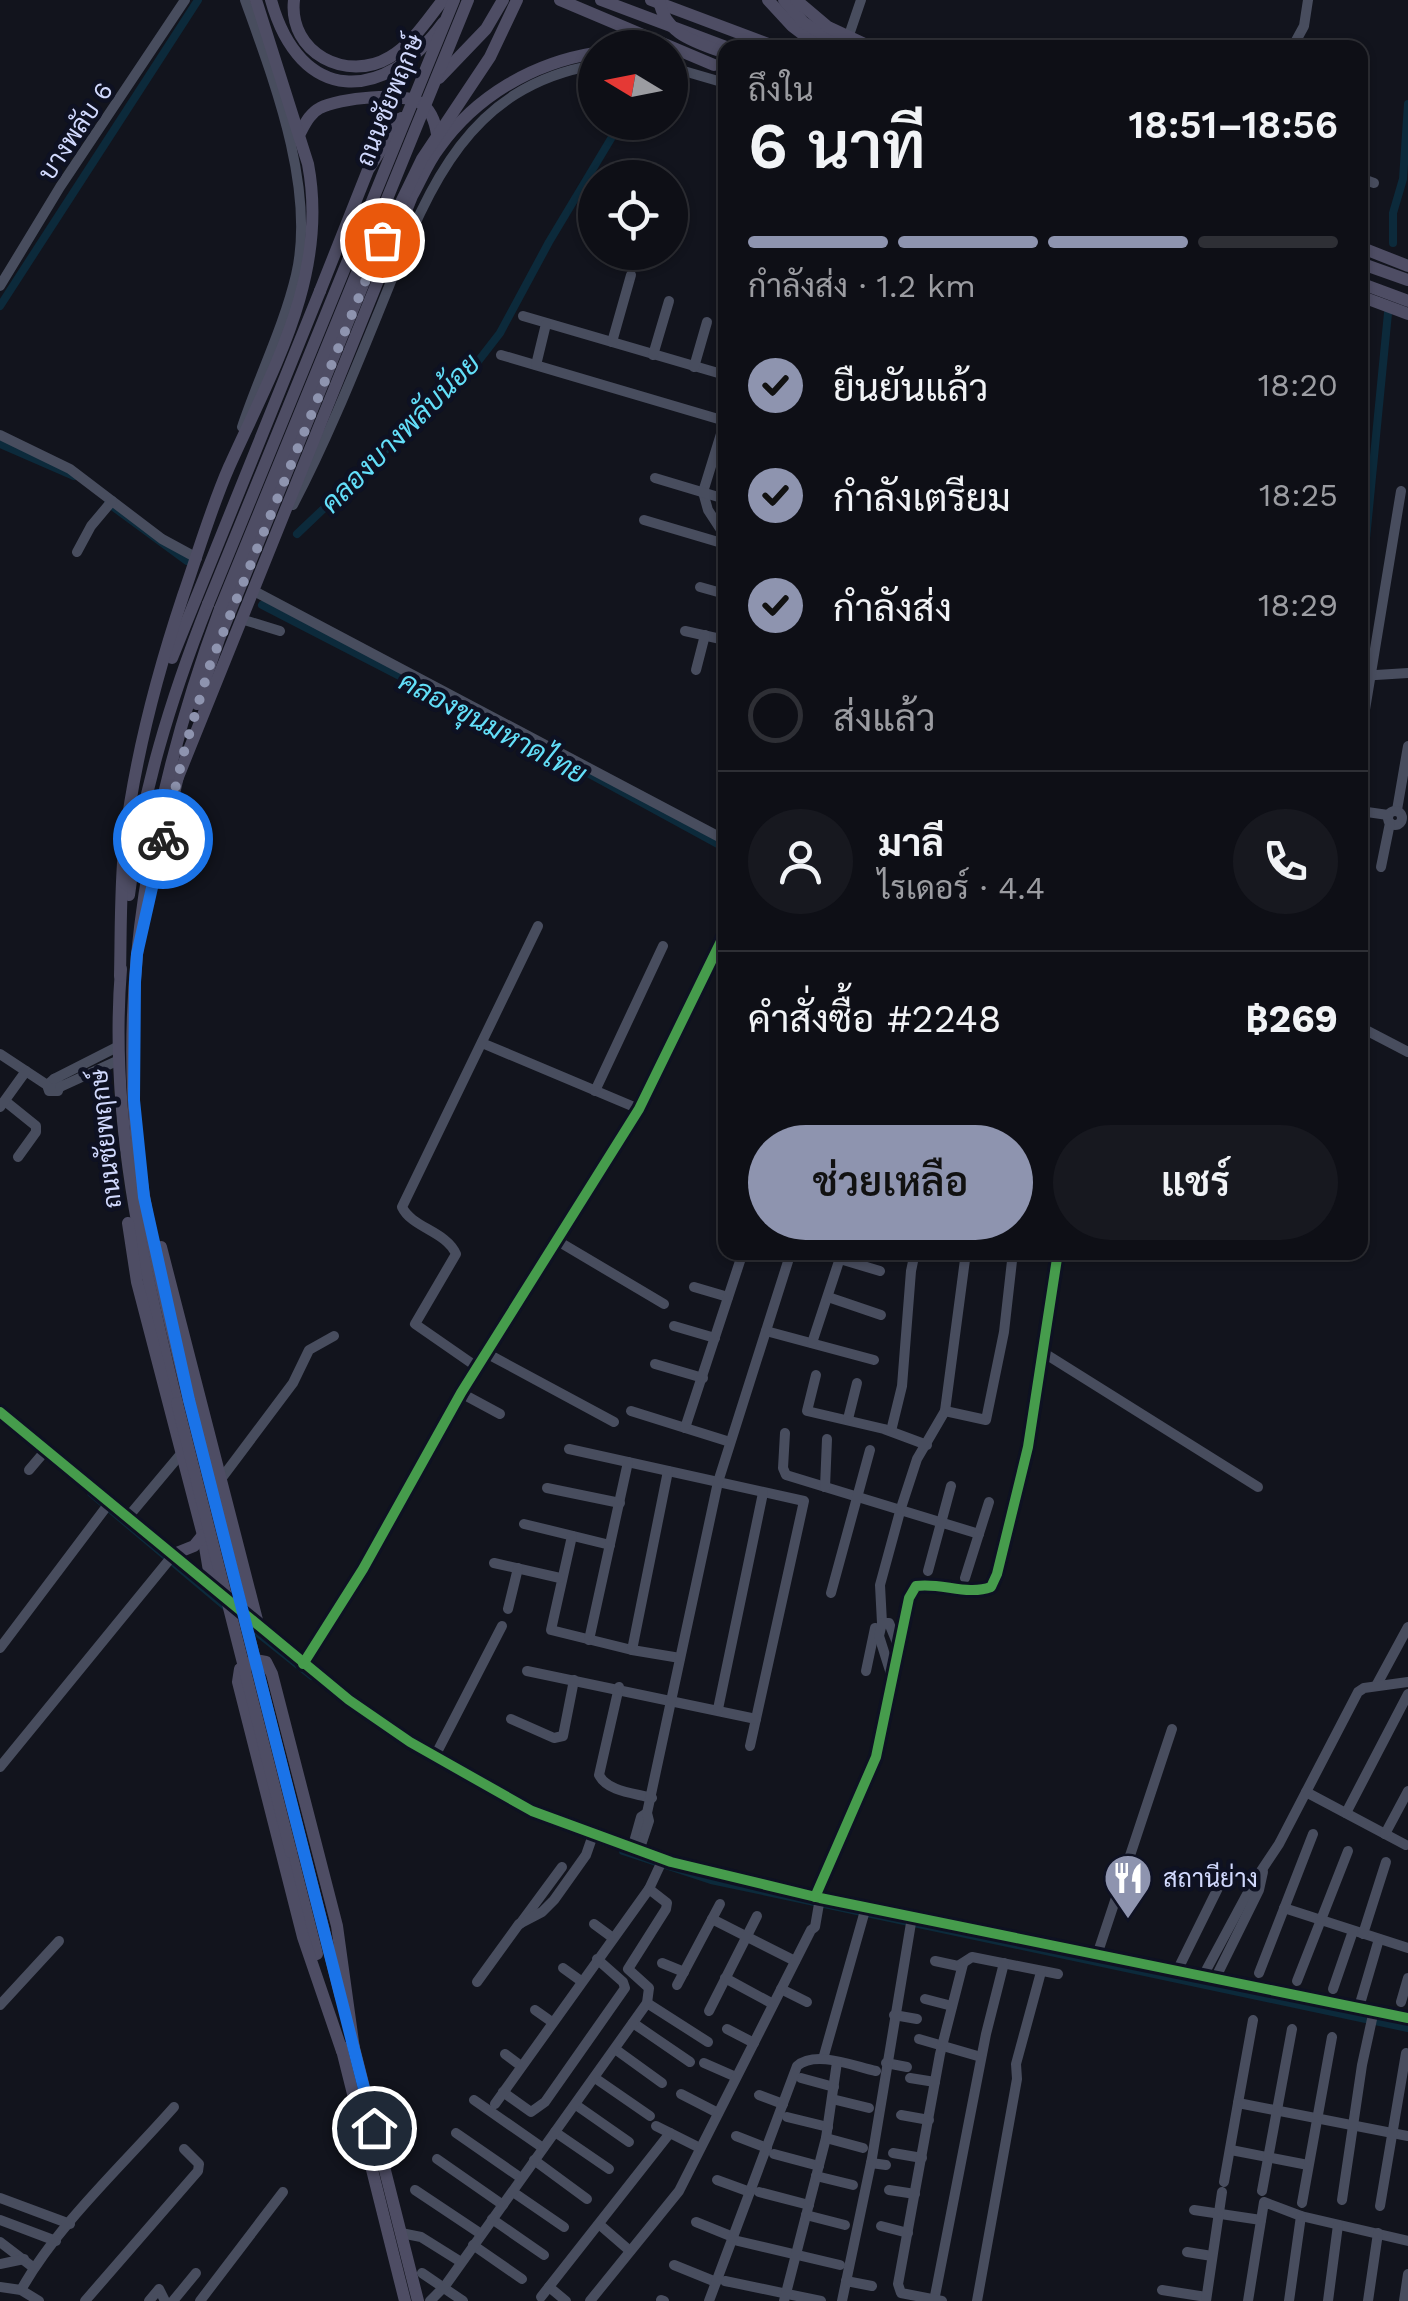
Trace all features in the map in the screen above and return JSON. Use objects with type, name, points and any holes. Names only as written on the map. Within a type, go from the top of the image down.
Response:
[{"type":"main road","points":[[120,976],[125,842],[163,661],[228,470],[303,290],[314,236],[313,191],[300,133],[256,0]]},
{"type":"main road","points":[[294,0],[293,11],[303,39],[313,51],[337,65],[364,68],[390,58],[443,0]]},
{"type":"main road","points":[[272,5],[288,44],[301,58],[329,76],[360,82],[386,75],[410,61],[440,27],[456,0]]},
{"type":"main road","name":"ถนนชัยพฤกษ์","points":[[133,1164],[137,954],[164,784],[214,606],[456,0]]},
{"type":"main road","name":"ถนนชัยพฤกษ์","points":[[405,2301],[348,2050],[183,1401],[133,1164],[119,1053],[120,976],[130,887],[150,780],[178,681],[214,606],[468,0]]},
{"type":"main road","points":[[146,736],[177,646],[378,151],[420,96],[473,45],[503,0]]},
{"type":"main road","points":[[137,954],[176,782],[214,652],[405,189],[490,57],[517,0]]},
{"type":"main road","points":[[560,0],[718,67]]},
{"type":"main road","points":[[601,0],[718,46]]},
{"type":"main road","points":[[650,0],[758,40]]},
{"type":"main road","points":[[659,0],[665,20],[677,33],[718,47]]},
{"type":"main road","points":[[768,0],[810,40]]},
{"type":"main road","points":[[784,0],[817,33],[837,40]]},
{"type":"main road","points":[[796,0],[842,40]]},
{"type":"main road","points":[[176,782],[412,196],[439,148],[501,88],[555,61],[578,56]]},
{"type":"main road","points":[[688,59],[718,67]]},
{"type":"main road","points":[[300,133],[313,113],[323,106],[409,98],[421,103],[432,117],[439,148]]},
{"type":"main road","points":[[1368,250],[1408,268]]},
{"type":"main road","points":[[1368,264],[1408,268]]},
{"type":"main road","points":[[1368,266],[1408,280]]},
{"type":"main road","points":[[1368,298],[1408,302]]},
{"type":"main road","points":[[1368,299],[1408,314]]},
{"type":"main road","points":[[133,1164],[132,1257],[203,1535],[210,1584]]},
{"type":"main road","points":[[133,1164],[258,1624]]},
{"type":"main road","points":[[169,1560],[194,1546],[203,1535]]},
{"type":"main road","points":[[208,1556],[220,1568],[230,1566],[237,1555],[237,1540]]},
{"type":"main road","points":[[246,1662],[266,1662],[272,1674],[337,1926],[348,2050],[303,1937],[238,1682],[246,1662]]},
{"type":"main road","name":"ถนนชัยพฤกษ์","points":[[348,2050],[418,2301]]},
{"type":"street","name":"บางพลับ 6","points":[[0,286],[44,212],[184,0]]},
{"type":"street","points":[[228,470],[296,276],[303,216],[297,172],[245,0]]},
{"type":"street","points":[[847,40],[862,1]]},
{"type":"street","points":[[1296,40],[1309,1]]},
{"type":"street","points":[[277,534],[340,406],[418,218],[450,156],[482,119],[519,92],[545,78],[578,69]]},
{"type":"street","points":[[688,72],[718,80]]},
{"type":"street","points":[[1368,180],[1374,182]]},
{"type":"street","points":[[612,342],[631,275]]},
{"type":"street","points":[[653,354],[669,301]]},
{"type":"street","points":[[523,316],[718,374]]},
{"type":"street","points":[[694,367],[707,322]]},
{"type":"street","points":[[536,365],[546,324]]},
{"type":"street","points":[[501,355],[718,419]]},
{"type":"street","points":[[0,436],[70,469],[162,539],[197,558]]},
{"type":"street","points":[[718,453],[703,492],[718,524]]},
{"type":"street","points":[[656,478],[718,497]]},
{"type":"street","points":[[1368,665],[1400,492]]},
{"type":"street","points":[[77,552],[91,526],[112,502]]},
{"type":"street","points":[[644,520],[718,542]]},
{"type":"street","points":[[1394,530],[1408,536]]},
{"type":"street","points":[[700,588],[718,592]]},
{"type":"street","points":[[254,591],[718,836]]},
{"type":"street","points":[[241,620],[280,631]]},
{"type":"street","points":[[685,630],[718,639]]},
{"type":"street","points":[[696,670],[705,636]]},
{"type":"street","points":[[1368,675],[1408,672]]},
{"type":"street","points":[[1381,866],[1397,818],[1408,746]]},
{"type":"street","points":[[1368,812],[1397,818]]},
{"type":"street","points":[[477,1367],[415,1324],[456,1254],[452,1245],[407,1216],[402,1206],[538,926]]},
{"type":"street","points":[[595,1090],[663,946]]},
{"type":"street","points":[[302,1664],[363,1570],[461,1393],[638,1109],[718,947]]},
{"type":"street","points":[[1368,1031],[1408,1052]]},
{"type":"street","points":[[482,1043],[638,1109]]},
{"type":"street","points":[[0,1054],[54,1084],[119,1053]]},
{"type":"street","points":[[18,1156],[36,1132],[36,1126],[3,1104],[26,1071]]},
{"type":"street","points":[[556,1240],[664,1304]]},
{"type":"street","points":[[685,1428],[740,1260]]},
{"type":"street","points":[[636,1850],[649,1821],[718,1482],[788,1260]]},
{"type":"street","points":[[812,1343],[840,1260]]},
{"type":"street","points":[[851,1260],[880,1271]]},
{"type":"street","points":[[891,1431],[902,1386],[913,1260]]},
{"type":"street","points":[[892,1678],[880,1636],[880,1585],[917,1459],[945,1411],[965,1260]]},
{"type":"street","points":[[945,1411],[986,1420],[1004,1332],[1012,1260]]},
{"type":"street","points":[[590,2301],[679,2191],[819,1918],[818,1904],[857,1796],[870,1772],[909,1598],[916,1586],[980,1591],[991,1587],[1028,1447],[1057,1260]]},
{"type":"street","points":[[694,1288],[728,1297]]},
{"type":"street","points":[[828,1297],[881,1314]]},
{"type":"street","points":[[674,1326],[715,1338]]},
{"type":"street","points":[[766,1331],[874,1360]]},
{"type":"street","points":[[221,1480],[293,1383],[310,1350],[334,1336]]},
{"type":"street","points":[[486,1353],[614,1422]]},
{"type":"street","points":[[1044,1354],[1258,1487]]},
{"type":"street","points":[[655,1364],[702,1378]]},
{"type":"street","points":[[816,1375],[807,1410],[891,1431],[928,1445]]},
{"type":"street","points":[[848,1419],[857,1384]]},
{"type":"street","points":[[461,1393],[500,1414]]},
{"type":"street","points":[[632,1411],[730,1442]]},
{"type":"street","points":[[0,1412],[128,1516],[169,1560],[210,1584],[302,1664],[376,1718],[436,1756],[591,1839],[818,1904],[866,1909],[911,1923],[1096,1955],[1408,2018]]},
{"type":"street","points":[[785,1433],[784,1472],[979,1534]]},
{"type":"street","points":[[825,1486],[827,1438]]},
{"type":"street","points":[[569,1449],[801,1499],[804,1503],[750,1746]]},
{"type":"street","points":[[831,1593],[870,1450]]},
{"type":"street","points":[[31,1468],[45,1452]]},
{"type":"street","points":[[128,1516],[180,1454]]},
{"type":"street","points":[[589,1640],[628,1462]]},
{"type":"street","points":[[632,1650],[668,1471]]},
{"type":"street","points":[[928,1572],[951,1486]]},
{"type":"street","points":[[546,1488],[620,1503]]},
{"type":"street","points":[[718,1709],[763,1493]]},
{"type":"street","points":[[965,1578],[989,1502]]},
{"type":"street","points":[[0,1648],[110,1503]]},
{"type":"street","points":[[524,1524],[610,1545]]},
{"type":"street","points":[[572,1536],[550,1630],[680,1658]]},
{"type":"street","points":[[0,1767],[169,1560]]},
{"type":"street","points":[[494,1562],[560,1578]]},
{"type":"street","points":[[508,1609],[518,1568]]},
{"type":"street","points":[[866,1671],[880,1605]]},
{"type":"street","points":[[882,1622],[889,1623],[898,1645]]},
{"type":"street","points":[[436,1756],[502,1626]]},
{"type":"street","points":[[1376,1686],[1408,1627]]},
{"type":"street","points":[[528,1670],[756,1718]]},
{"type":"street","points":[[511,1719],[554,1738],[563,1736],[574,1680]]},
{"type":"street","points":[[1209,1978],[1259,1890],[1264,1866],[1358,1692],[1408,1682]]},
{"type":"street","points":[[619,1688],[599,1775],[601,1782],[652,1798]]},
{"type":"street","points":[[1346,1813],[1408,1694]]},
{"type":"street","points":[[1096,1955],[1172,1729]]},
{"type":"street","points":[[1386,1834],[1408,1791]]},
{"type":"street","points":[[1306,1792],[1406,1845]]},
{"type":"street","points":[[1259,1974],[1313,1834]]},
{"type":"street","points":[[519,1924],[542,1912],[554,1900],[586,1856],[591,1839]]},
{"type":"street","points":[[1296,1981],[1348,1851]]},
{"type":"street","points":[[495,2104],[652,1884],[661,1862]]},
{"type":"street","points":[[1333,1989],[1386,1862]]},
{"type":"street","points":[[477,1982],[562,1867]]},
{"type":"street","points":[[430,2301],[576,2106],[647,2002],[648,1988],[628,1970],[667,1906],[652,1884]]},
{"type":"street","points":[[1177,1971],[1218,1886]]},
{"type":"street","points":[[677,1985],[720,1904]]},
{"type":"street","points":[[1284,1908],[1358,1933],[1407,1944]]},
{"type":"street","points":[[823,2059],[866,1909]]},
{"type":"street","points":[[709,2012],[757,1916]]},
{"type":"street","points":[[712,1919],[795,1961]]},
{"type":"street","points":[[842,2301],[870,2163],[881,2067],[911,1923]]},
{"type":"street","points":[[594,1924],[613,1938]]},
{"type":"street","points":[[1359,2007],[1379,1939]]},
{"type":"street","points":[[0,2004],[59,1941]]},
{"type":"street","points":[[934,1960],[953,1966],[972,1957],[1058,1974]]},
{"type":"street","points":[[503,2092],[532,2112],[545,2102],[625,1988],[597,1959]]},
{"type":"street","points":[[662,1963],[684,1972]]},
{"type":"street","points":[[963,1964],[942,2046],[895,2295],[937,2300],[981,2058],[1004,1963]]},
{"type":"street","points":[[563,1968],[582,1981]]},
{"type":"street","points":[[977,2301],[1017,2078],[1016,2064],[1041,1972]]},
{"type":"street","points":[[726,1978],[774,2004]]},
{"type":"street","points":[[1401,2002],[1408,1978]]},
{"type":"street","points":[[781,1989],[807,2002]]},
{"type":"street","points":[[925,2000],[952,2006]]},
{"type":"street","points":[[647,2002],[708,2042]]},
{"type":"street","points":[[535,2010],[552,2022]]},
{"type":"street","points":[[1342,2200],[1374,2012]]},
{"type":"street","points":[[894,2015],[917,2019]]},
{"type":"street","points":[[1162,2290],[1206,2299],[1252,2020]]},
{"type":"street","points":[[633,2022],[690,2062]]},
{"type":"street","points":[[727,2029],[754,2042]]},
{"type":"street","points":[[1262,2192],[1292,2029]]},
{"type":"street","points":[[1302,2202],[1332,2037]]},
{"type":"street","points":[[919,2039],[981,2058]]},
{"type":"street","points":[[615,2049],[662,2083]]},
{"type":"street","points":[[505,2054],[521,2066]]},
{"type":"street","points":[[1380,2206],[1406,2054]]},
{"type":"street","points":[[709,2301],[755,2192],[797,2066],[808,2059],[823,2059],[908,2072],[936,2082]]},
{"type":"street","points":[[785,2297],[827,2133],[837,2062]]},
{"type":"street","points":[[704,2063],[736,2077]]},
{"type":"street","points":[[595,2078],[670,2134],[700,2148]]},
{"type":"street","points":[[800,2078],[869,2108]]},
{"type":"street","points":[[681,2094],[718,2112]]},
{"type":"street","points":[[759,2095],[783,2104]]},
{"type":"street","points":[[474,2100],[543,2148]]},
{"type":"street","points":[[1238,2103],[1408,2136]]},
{"type":"street","points":[[21,2290],[70,2224],[174,2106]]},
{"type":"street","points":[[576,2106],[630,2142]]},
{"type":"street","points":[[901,2115],[929,2120]]},
{"type":"street","points":[[787,2117],[863,2148]]},
{"type":"street","points":[[555,2132],[609,2169]]},
{"type":"street","points":[[456,2133],[522,2178]]},
{"type":"street","points":[[541,2297],[670,2134]]},
{"type":"street","points":[[736,2136],[853,2185]]},
{"type":"street","points":[[85,2301],[198,2172],[199,2164],[184,2149]]},
{"type":"street","points":[[1231,2150],[1308,2166]]},
{"type":"street","points":[[892,2153],[922,2158]]},
{"type":"street","points":[[437,2159],[503,2205]]},
{"type":"street","points":[[534,2160],[587,2199]]},
{"type":"street","points":[[870,2163],[886,2165]]},
{"type":"street","points":[[717,2180],[845,2226]]},
{"type":"street","points":[[415,2190],[481,2234]]},
{"type":"street","points":[[888,2190],[915,2194]]},
{"type":"street","points":[[200,2301],[283,2192]]},
{"type":"street","points":[[513,2192],[564,2227]]},
{"type":"street","points":[[0,2198],[70,2224]]},
{"type":"street","points":[[1248,2301],[1264,2202],[1302,2216],[1408,2241]]},
{"type":"street","points":[[1194,2210],[1261,2220]]},
{"type":"street","points":[[1289,2301],[1302,2216]]},
{"type":"street","points":[[0,2220],[56,2241]]},
{"type":"street","points":[[492,2220],[544,2256]]},
{"type":"street","points":[[696,2222],[735,2239],[840,2265]]},
{"type":"street","points":[[600,2225],[630,2252]]},
{"type":"street","points":[[1328,2301],[1338,2225]]},
{"type":"street","points":[[881,2226],[908,2233]]},
{"type":"street","points":[[401,2233],[421,2236],[461,2262]]},
{"type":"street","points":[[1368,2301],[1378,2233]]},
{"type":"street","points":[[0,2242],[34,2268]]},
{"type":"street","points":[[473,2244],[522,2279]]},
{"type":"street","points":[[1186,2252],[1212,2256]]},
{"type":"street","points":[[0,2264],[24,2259]]},
{"type":"street","points":[[674,2265],[720,2282],[820,2301]]},
{"type":"street","points":[[173,2301],[196,2273]]},
{"type":"street","points":[[422,2273],[463,2301]]},
{"type":"street","points":[[1404,2301],[1408,2274]]},
{"type":"street","points":[[846,2281],[872,2286]]},
{"type":"street","points":[[0,2287],[21,2290],[39,2301]]},
{"type":"street","points":[[549,2287],[566,2301]]},
{"type":"street","points":[[148,2301],[159,2289],[165,2301]]},
{"type":"waterway","points":[[0,306],[198,0]]},
{"type":"waterway","points":[[1393,243],[1393,213],[1403,179],[1408,104]]},
{"type":"waterway","name":"คลองบางพลับน้อย","points":[[297,534],[476,364],[500,333],[610,140]]},
{"type":"waterway","points":[[1368,518],[1388,313]]},
{"type":"waterway","name":"คลองขุนมหาดไทย","points":[[0,444],[74,476]]},
{"type":"waterway","name":"คลองขุนมหาดไทย","points":[[108,503],[187,561]]},
{"type":"waterway","name":"คลองขุนมหาดไทย","points":[[262,605],[718,844]]},
{"type":"waterway","points":[[91,1493],[226,1607]]},
{"type":"waterway","points":[[248,1625],[312,1676]]},
{"type":"waterway","points":[[623,1851],[711,1880],[1408,2028]]},
{"type":"cycle path","points":[[303,1664],[363,1569],[461,1393],[639,1109],[718,947]]},
{"type":"cycle path","points":[[815,1897],[876,1757],[909,1598],[916,1586],[973,1590],[991,1587],[997,1574],[1028,1447],[1057,1260]]},
{"type":"cycle path","points":[[0,1412],[349,1700],[410,1742],[532,1811],[671,1862],[820,1898],[1408,2018]]},
{"type":"way so far","points":[[163,839],[192,720],[210,665],[382,240]]},
{"type":"place","name":"สถานีย่าง","points":[[1128,1920]]},
{"type":"route","points":[[163,839],[137,954],[135,982],[134,1100],[144,1197],[189,1400],[374,2128]]}]
